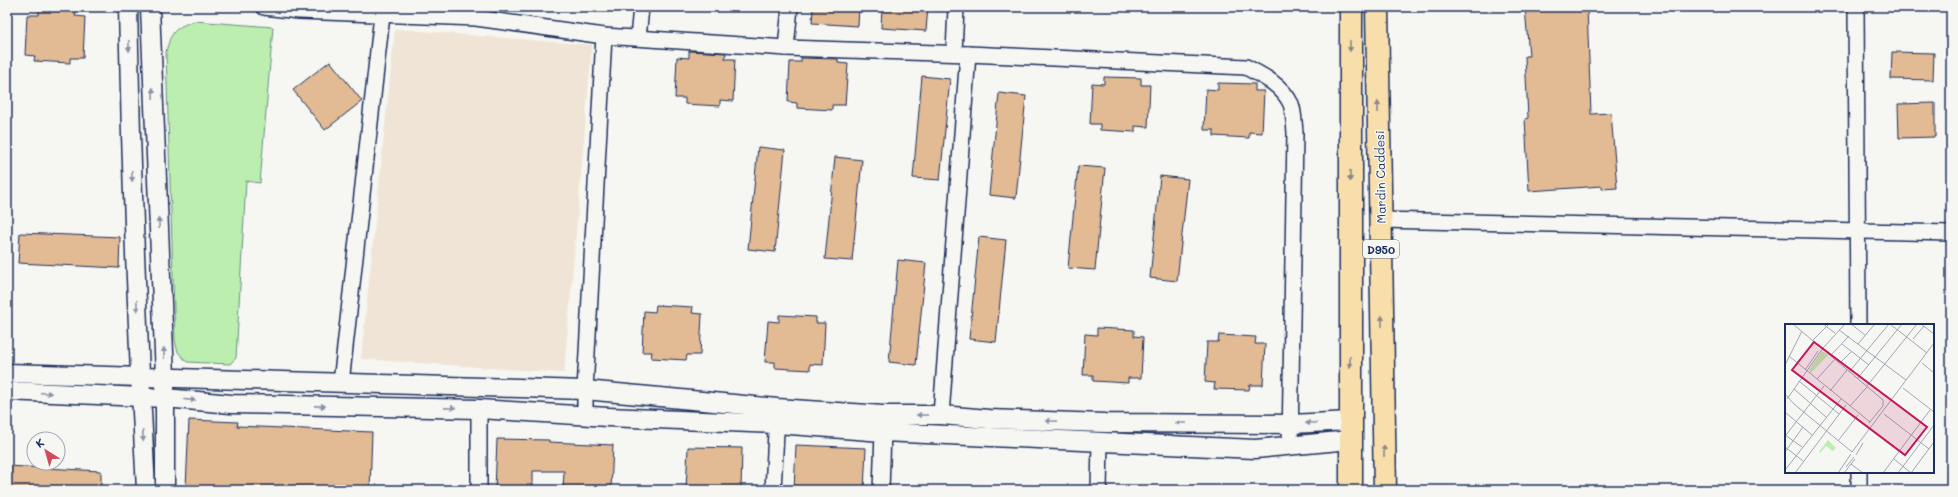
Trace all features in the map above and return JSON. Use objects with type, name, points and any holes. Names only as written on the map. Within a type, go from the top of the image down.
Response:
[{"type":"highway","name":"D950","points":[[1351,7],[1351,490]]},
{"type":"highway","name":"Mardin Caddesi","points":[[1377,7],[1385,490]]},
{"type":"street","points":[[128,7],[140,376],[146,490]]},
{"type":"street","points":[[150,7],[165,377],[165,490]]},
{"type":"street","points":[[264,7],[382,15],[476,13],[604,36],[786,48],[961,54],[1246,67],[1272,81],[1283,94],[1291,105],[1295,132],[1290,446]]},
{"type":"street","points":[[638,38],[641,7]]},
{"type":"street","points":[[786,48],[790,7]]},
{"type":"street","points":[[941,415],[961,54],[956,7]]},
{"type":"street","points":[[1856,7],[1858,324]]},
{"type":"street","points":[[340,383],[382,15]]},
{"type":"street","points":[[585,416],[585,390],[604,36]]},
{"type":"street","points":[[1380,220],[1951,233]]},
{"type":"street","points":[[7,373],[585,390],[883,432],[1255,449],[1290,446],[1350,431]]},
{"type":"street","points":[[7,391],[165,398],[231,404],[479,409],[585,416],[941,415],[989,420],[1105,423],[1291,424],[1350,431]]},
{"type":"street","points":[[479,409],[479,490]]},
{"type":"street","points":[[773,490],[777,416]]},
{"type":"street","points":[[882,490],[883,432]]},
{"type":"street","points":[[1099,490],[1100,441]]},
{"type":"street","points":[[1859,473],[1859,490]]},
{"type":"shaded area","points":[[395,29],[592,45],[564,373],[361,359]]},
{"type":"green space","points":[[194,21],[273,27],[260,183],[246,181],[236,358],[230,364],[187,362],[178,352],[175,341],[166,52],[174,32],[182,26]]},
{"type":"building","points":[[813,7],[859,7],[858,26],[812,23]]},
{"type":"building","points":[[882,7],[928,7],[926,31],[881,28]]},
{"type":"building","points":[[1525,7],[1587,7],[1591,114],[1611,113],[1617,188],[1602,189],[1602,186],[1529,191],[1525,119],[1528,118],[1525,56],[1529,56]]},
{"type":"building","points":[[39,8],[76,10],[75,16],[85,17],[83,58],[70,58],[70,63],[34,61],[35,56],[25,55],[27,15],[39,15]]},
{"type":"building","points":[[689,51],[726,53],[725,59],[735,59],[733,101],[720,100],[720,106],[685,104],[685,98],[675,98],[677,57],[689,58]]},
{"type":"building","points":[[1892,52],[1934,53],[1933,80],[1891,79]]},
{"type":"building","points":[[801,58],[838,59],[838,63],[848,64],[845,105],[832,105],[832,110],[797,108],[797,103],[788,102],[790,62],[801,62]]},
{"type":"building","points":[[330,61],[362,101],[325,130],[293,90]]},
{"type":"building","points":[[922,76],[950,79],[940,180],[913,178]]},
{"type":"building","points":[[1104,77],[1141,78],[1141,85],[1150,85],[1148,127],[1135,126],[1135,132],[1100,130],[1100,124],[1090,124],[1092,83],[1104,84]]},
{"type":"building","points":[[1218,83],[1255,84],[1255,91],[1264,91],[1262,133],[1249,132],[1249,138],[1214,136],[1214,130],[1204,130],[1206,89],[1218,90]]},
{"type":"building","points":[[999,93],[1026,96],[1016,198],[989,195]]},
{"type":"building","points":[[1935,103],[1935,137],[1899,138],[1898,104]]},
{"type":"building","points":[[758,147],[785,150],[775,252],[748,249]]},
{"type":"building","points":[[835,157],[862,160],[852,261],[825,259]]},
{"type":"building","points":[[1078,166],[1105,168],[1095,270],[1068,268]]},
{"type":"building","points":[[1160,176],[1188,179],[1177,281],[1150,278]]},
{"type":"building","points":[[20,233],[120,237],[119,268],[18,263]]},
{"type":"building","points":[[979,237],[1006,240],[996,342],[969,339]]},
{"type":"building","points":[[898,260],[926,263],[916,365],[889,362]]},
{"type":"building","points":[[656,305],[693,307],[692,313],[702,314],[700,355],[687,355],[686,360],[651,358],[652,352],[642,352],[644,311],[655,312]]},
{"type":"building","points":[[779,315],[816,317],[816,323],[825,323],[823,365],[810,364],[810,370],[775,368],[775,362],[765,362],[768,321],[779,322]]},
{"type":"building","points":[[1097,328],[1134,330],[1134,336],[1143,337],[1141,378],[1128,378],[1128,383],[1093,381],[1093,375],[1083,375],[1085,334],[1097,335]]},
{"type":"building","points":[[1219,335],[1256,337],[1255,344],[1265,344],[1263,385],[1250,385],[1249,390],[1214,389],[1215,383],[1205,382],[1207,342],[1218,342]]},
{"type":"building","points":[[189,420],[238,422],[237,426],[372,432],[370,490],[255,490],[186,488]]},
{"type":"building","points":[[497,439],[549,440],[549,442],[613,445],[611,490],[563,490],[564,471],[533,471],[533,490],[495,490]]},
{"type":"building","points":[[796,445],[866,448],[864,490],[794,490]]},
{"type":"building","points":[[688,447],[742,448],[741,490],[686,490]]},
{"type":"building","points":[[7,466],[26,467],[26,471],[66,471],[66,469],[101,471],[101,490],[7,490]]}]
